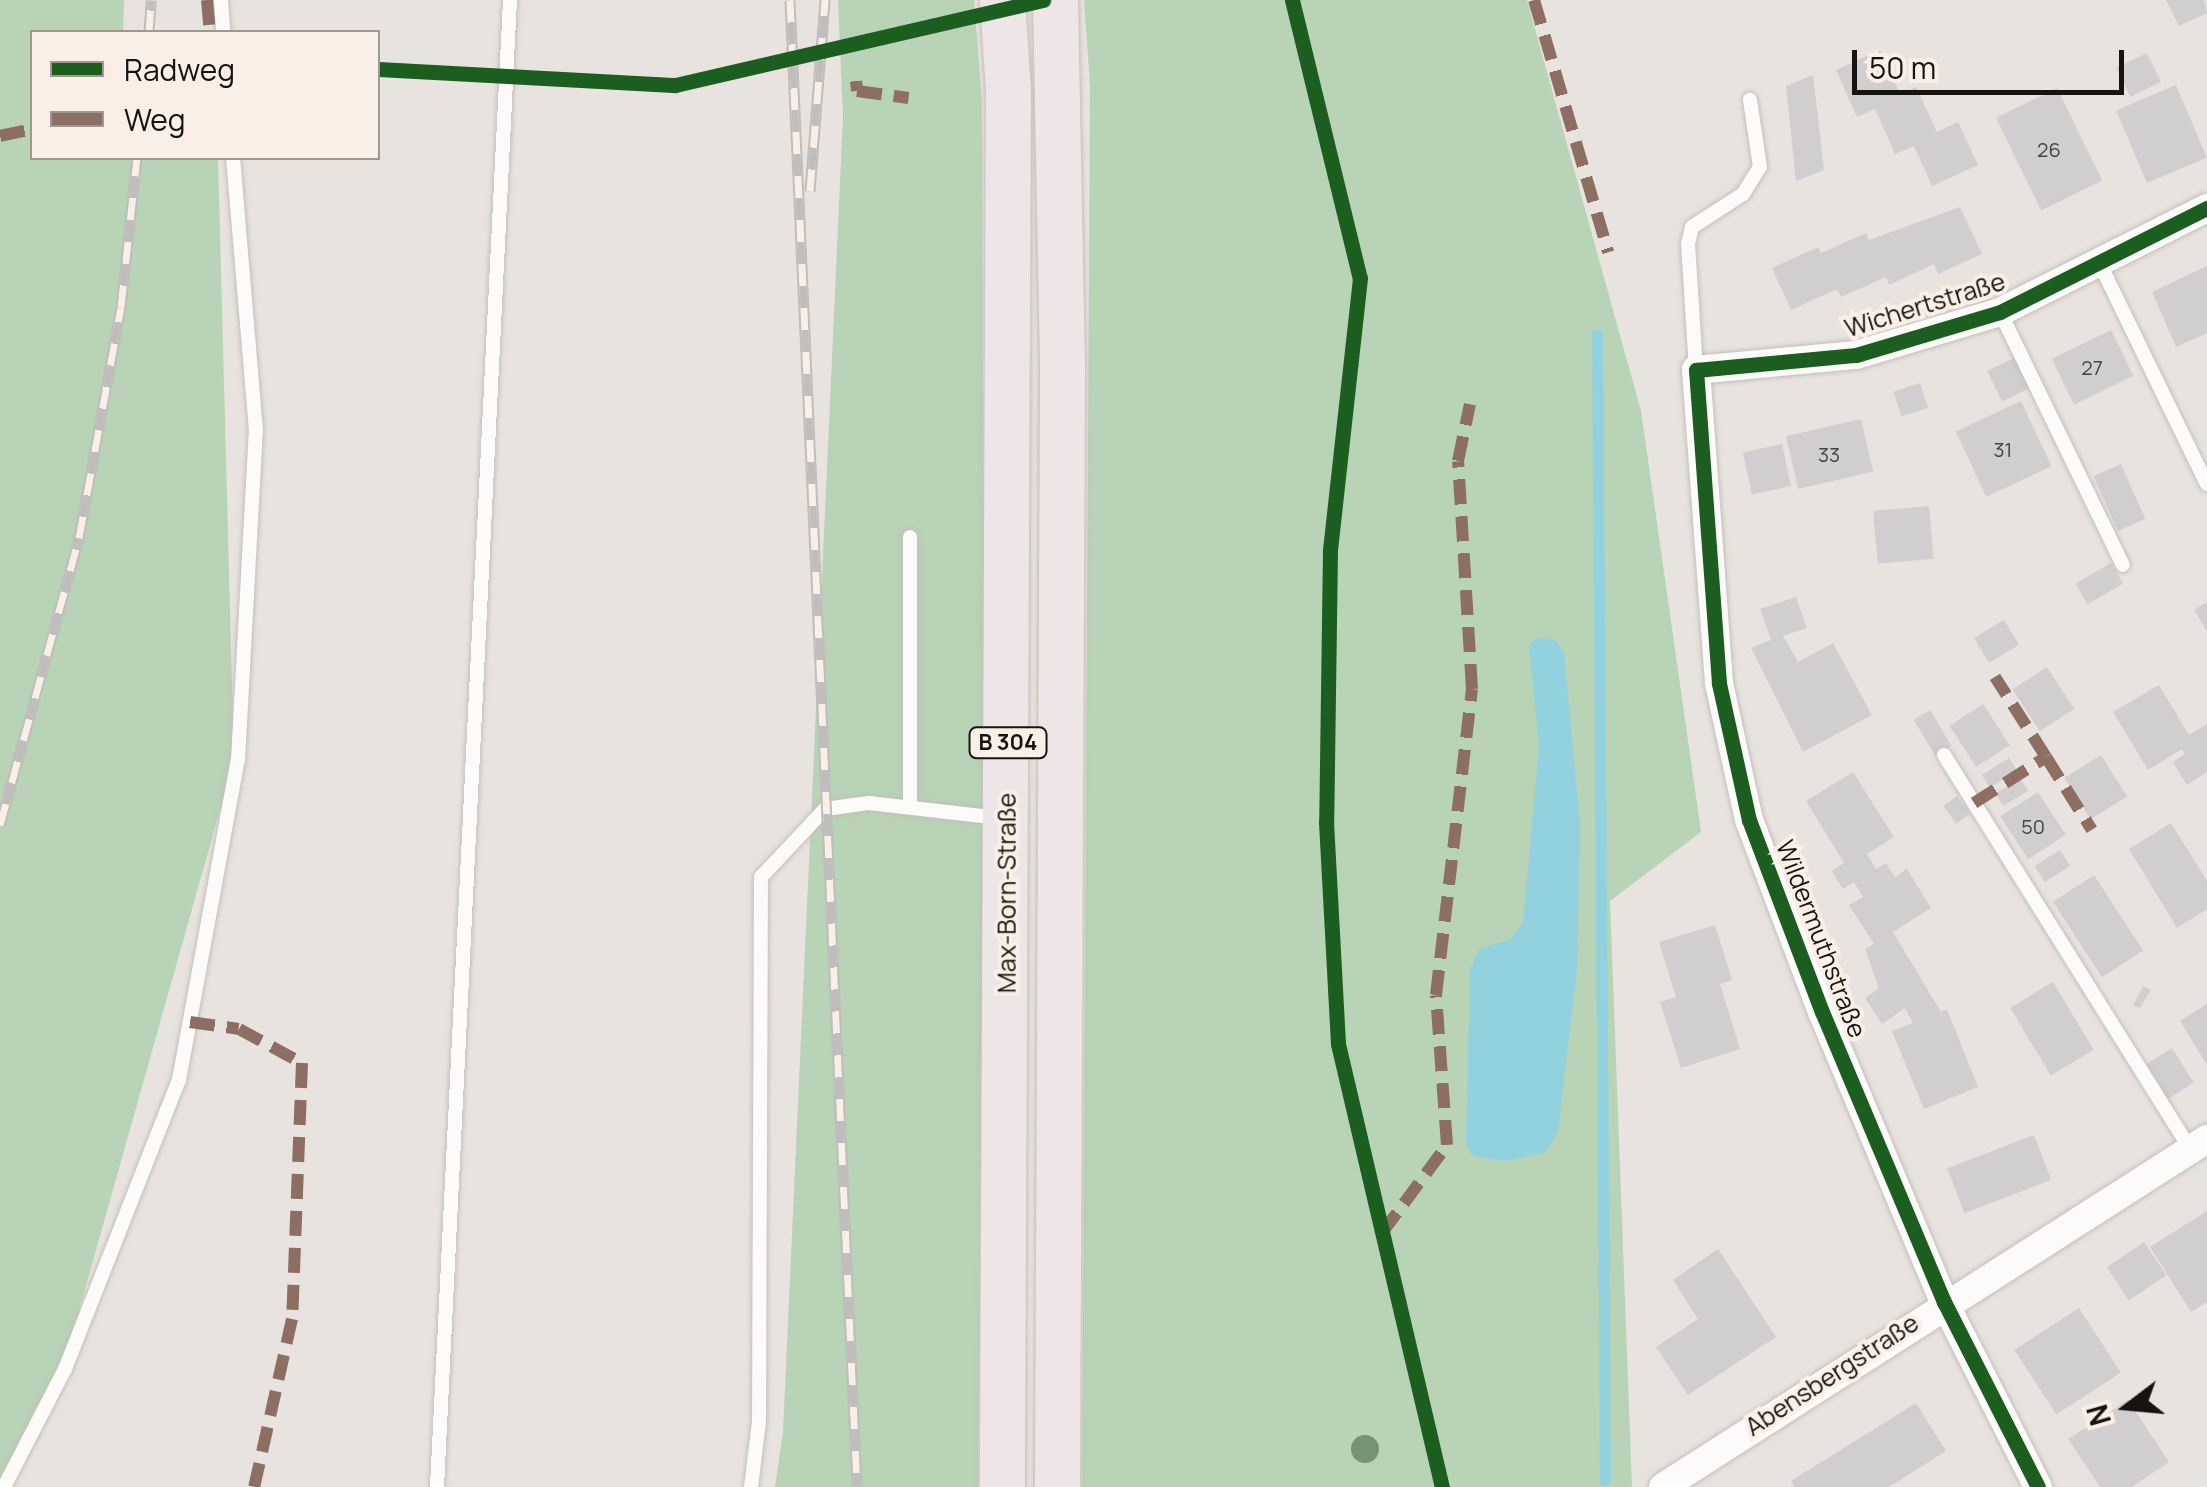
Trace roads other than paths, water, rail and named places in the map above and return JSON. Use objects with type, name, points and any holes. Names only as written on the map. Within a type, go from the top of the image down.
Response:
[{"type":"main road","name":"Max-Born-Straße","points":[[1002,0],[1008,90],[1008,819],[1002,1487]]},
{"type":"main road","name":"Max-Born-Straße","points":[[1055,0],[1062,183],[1057,1487]]},
{"type":"street","name":"Wichertstraße","points":[[1696,370],[1856,355],[2000,312],[2205,214]]},
{"type":"street","name":"Wildermuthstraße","points":[[1696,370],[1719,683],[1749,820],[1822,1012],[1944,1302],[2038,1487]]},
{"type":"street","name":"Abensbergstraße","points":[[1663,1487],[1944,1302],[2199,1145]]},
{"type":"lane","points":[[220,0],[223,30]]},
{"type":"lane","points":[[437,1487],[510,0]]},
{"type":"lane","name":"Wildermuthstraße","points":[[1696,370],[1688,244],[1692,227],[1743,194],[1760,167],[1750,100]]},
{"type":"lane","points":[[4,1487],[64,1369],[179,1080],[238,760],[256,430],[234,160]]},
{"type":"lane","points":[[2099,262],[2207,484]]},
{"type":"lane","points":[[2000,312],[2123,565]]},
{"type":"lane","points":[[910,537],[910,807]]},
{"type":"lane","points":[[1944,755],[2199,1145]]},
{"type":"lane","points":[[751,1487],[759,1422],[761,877],[825,809],[870,802],[1008,819]]},
{"type":"water","points":[[1536,638],[1556,640],[1564,653],[1580,825],[1577,969],[1558,1131],[1546,1152],[1507,1161],[1473,1156],[1466,1144],[1470,970],[1479,949],[1511,939],[1523,923],[1539,747],[1529,645]]},
{"type":"waterway","points":[[1597,334],[1605,1480]]},
{"type":"railway","points":[[149,30],[151,0]]},
{"type":"railway","points":[[790,0],[857,1487]]},
{"type":"railway","points":[[810,191],[825,0]]},
{"type":"railway","points":[[0,825],[79,538],[121,307],[137,160]]}]
